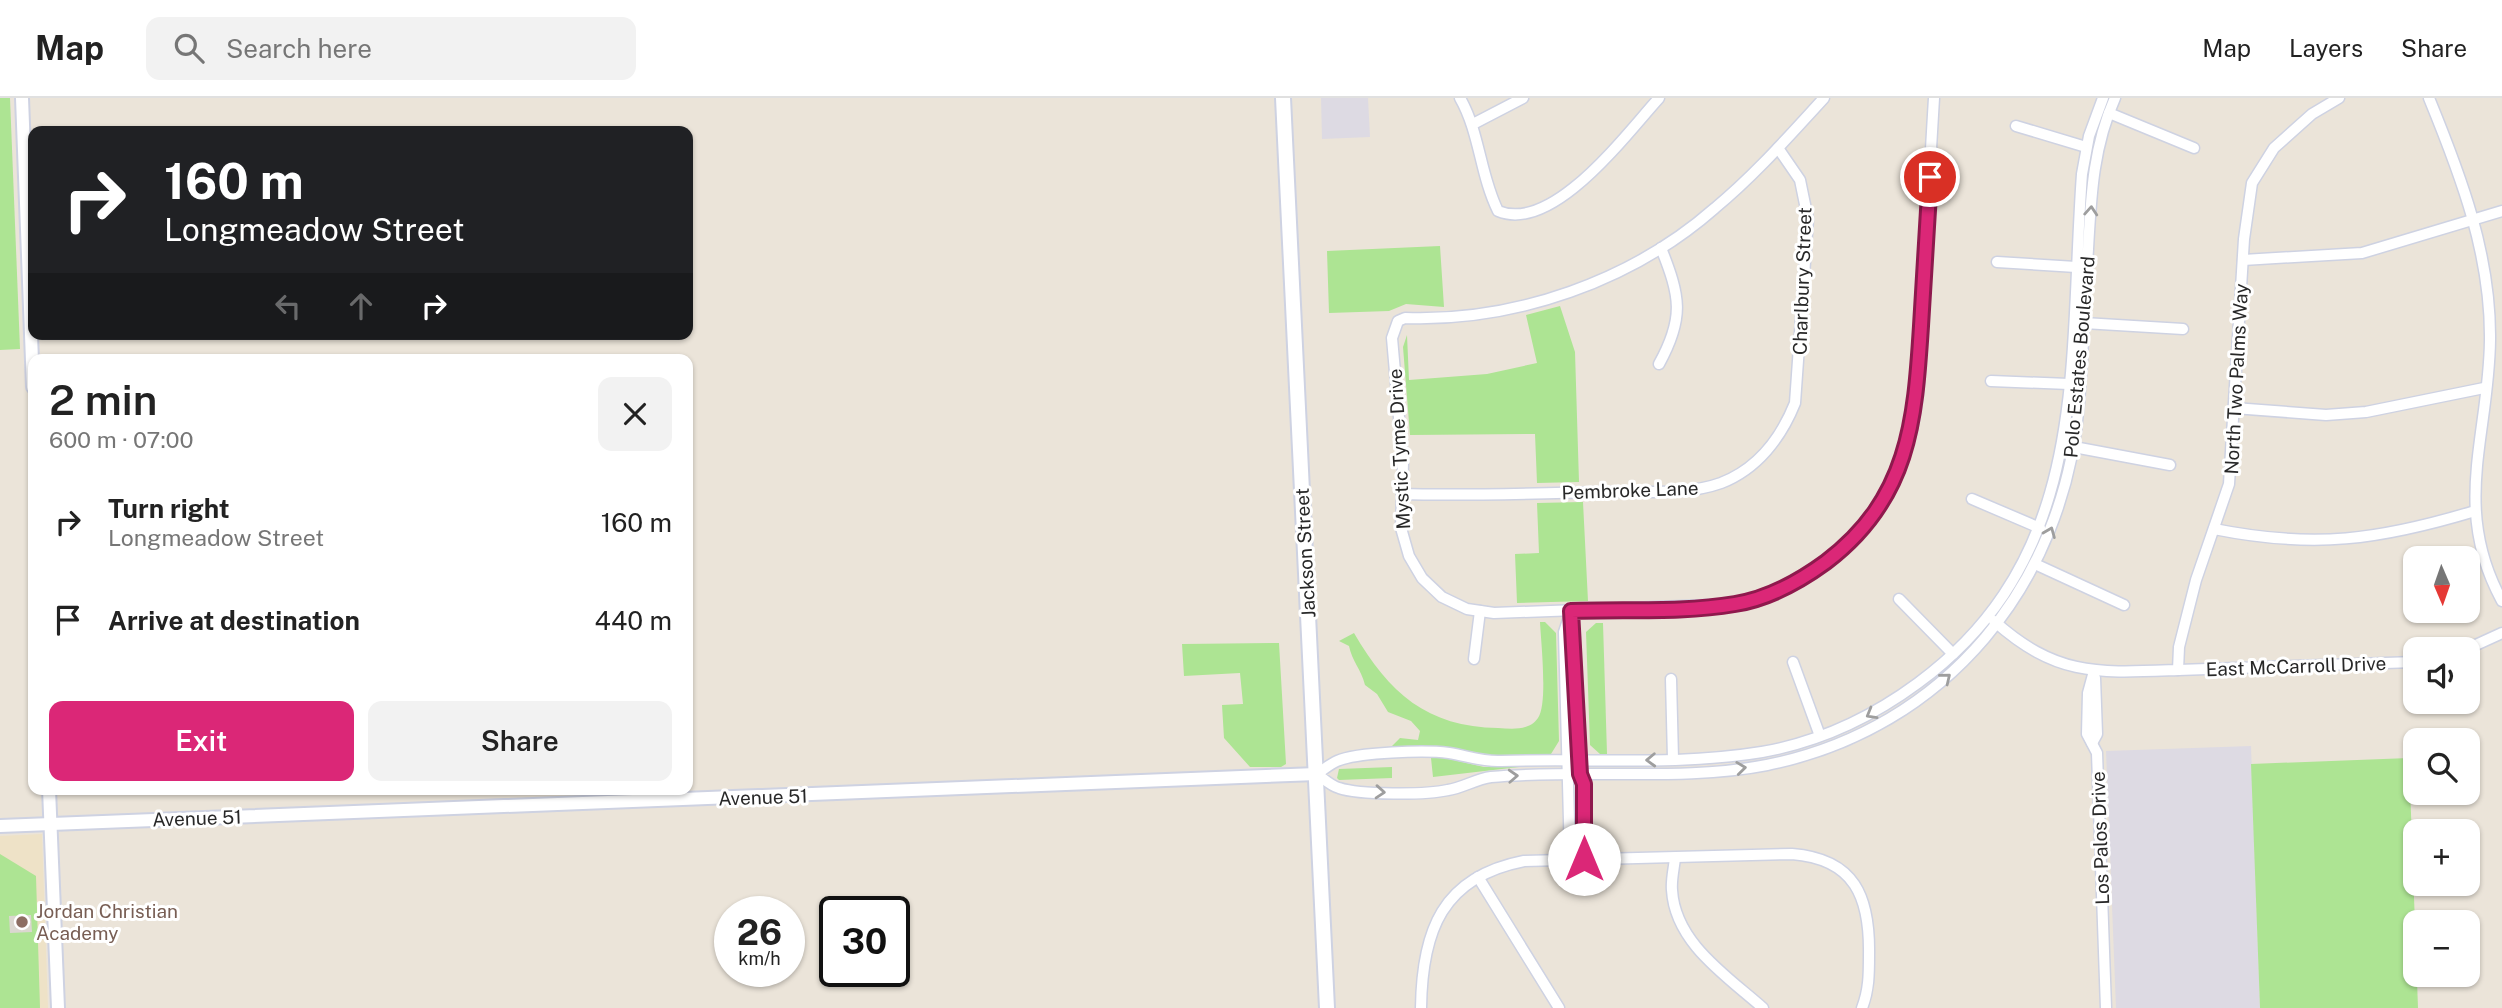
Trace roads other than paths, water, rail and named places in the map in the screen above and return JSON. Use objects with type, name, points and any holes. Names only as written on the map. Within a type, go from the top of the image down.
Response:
[{"type":"main road","name":"Jackson Street","points":[[1283,98],[1327,1008]]},
{"type":"street","points":[[22,98],[28,256]]},
{"type":"street","points":[[1460,98],[1473,124],[1490,195],[1498,211],[1507,215],[1526,214],[1555,202],[1602,162],[1659,98]]},
{"type":"street","points":[[1473,124],[1523,98]]},
{"type":"street","points":[[1659,364],[1677,322],[1679,305],[1676,286],[1661,248],[1714,209],[1824,98]]},
{"type":"street","name":"Mystic Tyme Drive","points":[[1661,248],[1615,272],[1540,301],[1456,317],[1405,318],[1395,326],[1392,338],[1403,463],[1401,528],[1416,569],[1442,597],[1480,611],[1571,611],[1737,604],[1766,595],[1814,571],[1856,536],[1885,496],[1905,455],[1915,411],[1934,98]]},
{"type":"street","name":"Polo Estates Boulevard","points":[[2103,98],[2086,147],[2062,455],[2039,528],[2015,577],[1989,616],[1953,654],[1884,706],[1820,736],[1743,755],[1491,762],[1446,753],[1387,754],[1339,760],[1317,774],[1339,789],[1388,793],[1447,790],[1486,777],[1734,769],[1818,751],[1866,732],[1911,705],[1958,668],[1997,624],[2035,564],[2058,511],[2074,447],[2092,176],[2115,98]]},
{"type":"street","name":"North Two Palms Way","points":[[2178,670],[2179,647],[2196,580],[2229,484],[2243,260],[2252,183],[2274,148],[2312,114],[2339,98]]},
{"type":"street","points":[[2429,98],[2462,177],[2483,257],[2490,340],[2473,493],[2477,537],[2493,584],[2502,601]]},
{"type":"street","points":[[2109,113],[2194,148]]},
{"type":"street","points":[[2016,126],[2086,147]]},
{"type":"street","name":"Charlbury Street","points":[[1777,148],[1800,180],[1808,219],[1798,380]]},
{"type":"street","points":[[2243,260],[2362,253],[2502,211]]},
{"type":"street","points":[[1997,262],[2076,267]]},
{"type":"street","points":[[2084,323],[2183,329]]},
{"type":"street","name":"Pembroke Lane","points":[[1402,494],[1704,488],[1742,472],[1774,443],[1787,424],[1798,380]]},
{"type":"street","points":[[1991,381],[2069,384]]},
{"type":"street","points":[[2234,408],[2326,415],[2366,412],[2484,388]]},
{"type":"street","points":[[2074,447],[2169,465]]},
{"type":"street","points":[[1972,499],[2039,528]]},
{"type":"street","points":[[2214,529],[2265,539],[2320,541],[2367,538],[2410,531],[2475,511]]},
{"type":"street","points":[[2035,564],[2124,604]]},
{"type":"street","points":[[1899,599],[1953,654]]},
{"type":"street","points":[[1474,659],[1480,611]]},
{"type":"street","points":[[1570,859],[1564,632],[1571,611]]},
{"type":"street","points":[[1571,611],[1579,761],[1584,784],[1584,859]]},
{"type":"street","points":[[1989,616],[2043,657],[2094,671],[2114,673],[2178,670]]},
{"type":"street","points":[[2480,643],[2502,633]]},
{"type":"street","points":[[1793,662],[1820,736]]},
{"type":"street","name":"East McCarroll Drive","points":[[2178,670],[2403,662]]},
{"type":"street","name":"Los Palos Drive","points":[[2094,671],[2088,693],[2087,734],[2097,753],[2106,1008]]},
{"type":"street","points":[[1671,679],[1673,759]]},
{"type":"street","name":"Avenue 51","points":[[0,826],[1317,774]]},
{"type":"street","points":[[49,795],[58,1008]]},
{"type":"street","points":[[1421,1008],[1426,951],[1433,927],[1446,902],[1462,886],[1499,867],[1524,861],[1792,854],[1823,858],[1837,865],[1859,892],[1867,920],[1868,992],[1862,1008]]},
{"type":"street","points":[[1675,858],[1672,890],[1685,933],[1713,964],[1763,1008]]},
{"type":"street","points":[[1478,877],[1559,1008]]},
{"type":"place","name":"Jordan Christian Academy","points":[[22,922]]}]
